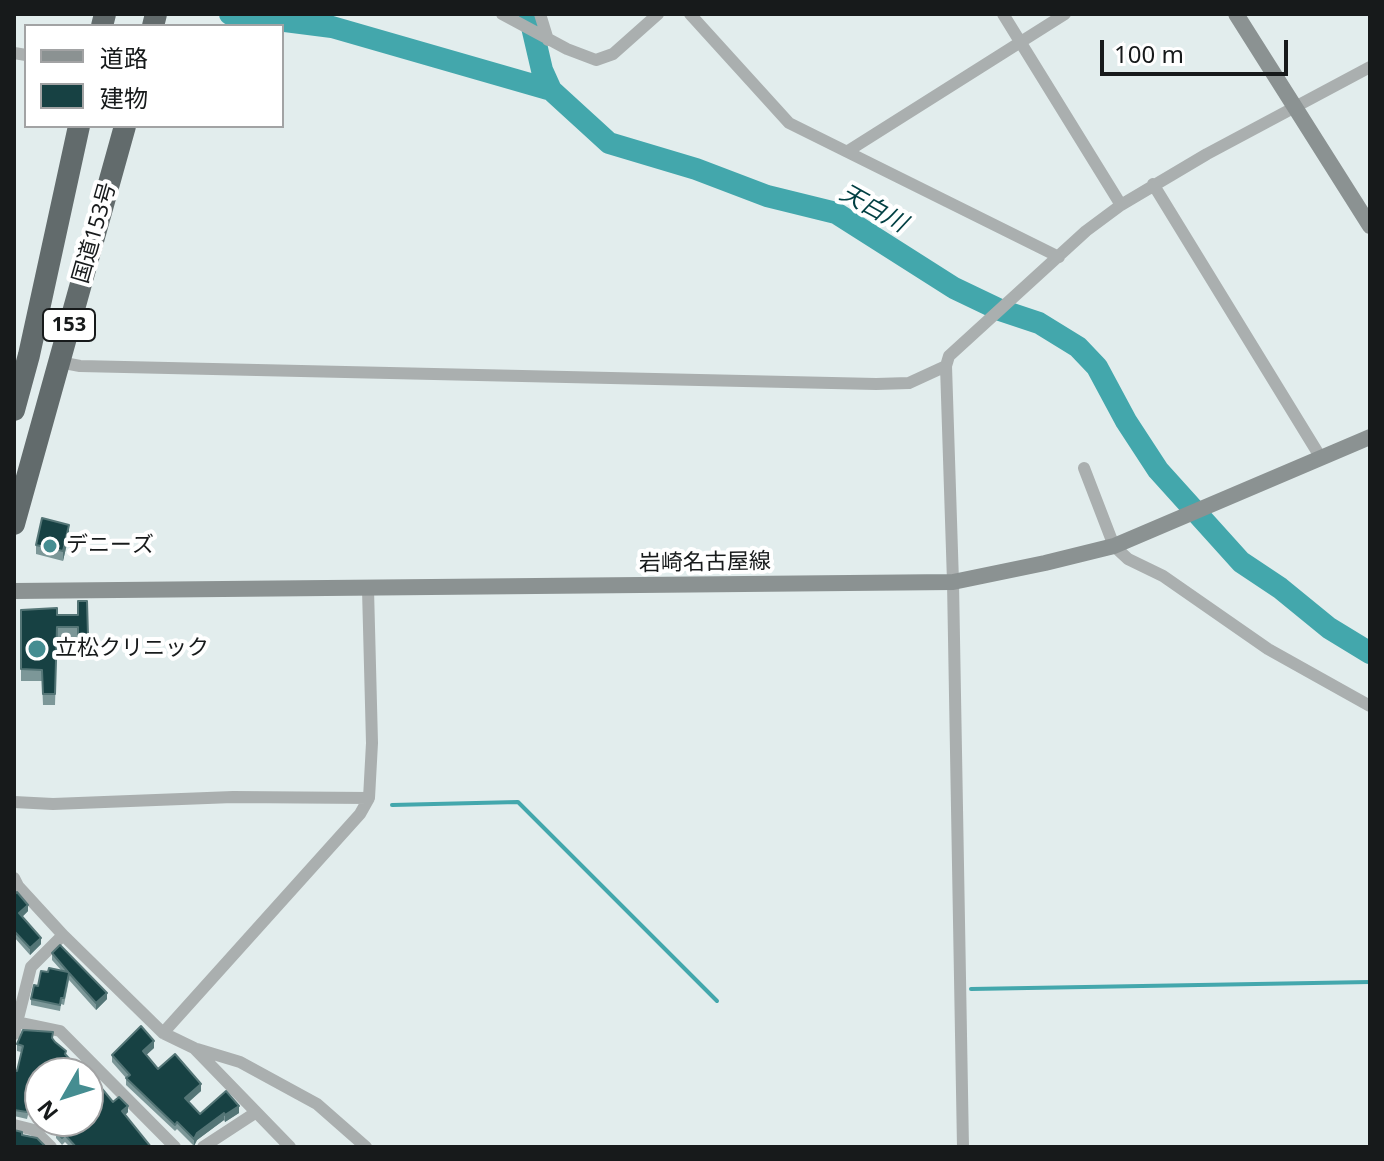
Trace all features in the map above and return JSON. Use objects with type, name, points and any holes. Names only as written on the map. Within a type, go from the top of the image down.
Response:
[{"type":"highway","name":"国道153号","points":[[14,410],[20,364],[79,128]]},
{"type":"highway","name":"国道153号","points":[[14,524],[124,128]]},
{"type":"main road","points":[[1236,14],[1370,226]]},
{"type":"main road","name":"岩崎名古屋線","points":[[14,591],[953,582],[1114,546],[1370,437]]},
{"type":"street","points":[[502,14],[596,60],[613,54],[658,14]]},
{"type":"street","points":[[540,14],[546,38]]},
{"type":"street","points":[[690,14],[789,123],[848,151],[1054,262]]},
{"type":"street","points":[[1003,14],[1121,205]]},
{"type":"street","points":[[848,151],[1065,14]]},
{"type":"street","points":[[963,1147],[946,366],[949,356],[1086,231],[1121,205],[1153,184],[1370,67]]},
{"type":"street","points":[[1153,184],[1321,458]]},
{"type":"street","points":[[59,362],[80,366],[876,384],[909,383],[946,366]]},
{"type":"street","points":[[1084,468],[1114,546],[1128,559],[1163,576],[1268,649],[1370,706]]},
{"type":"street","points":[[163,1033],[360,814],[369,798],[372,743],[368,589]]},
{"type":"street","points":[[14,802],[53,804],[233,797],[369,798]]},
{"type":"street","points":[[14,878],[63,935],[163,1033],[194,1048],[240,1062],[317,1104],[330,1112],[366,1147]]},
{"type":"street","points":[[63,935],[31,967],[16,1028],[60,1031],[175,1147]]},
{"type":"street","points":[[194,1048],[290,1147]]},
{"type":"street","points":[[203,1147],[255,1113]]},
{"type":"street","points":[[14,1125],[34,1130],[51,1147]]},
{"type":"building","points":[[42,518],[69,525],[63,551],[36,545]]},
{"type":"building","points":[[78,601],[87,601],[88,636],[78,636],[78,627],[57,627],[55,694],[43,694],[42,670],[21,669],[21,610],[57,608],[57,615],[78,615]]},
{"type":"building","points":[[17,892],[28,905],[19,913],[41,938],[30,948],[14,931],[14,895]]},
{"type":"building","points":[[60,945],[107,993],[96,1003],[69,973],[60,1005],[31,999],[41,971],[48,972],[49,968],[68,972],[52,953]]},
{"type":"building","points":[[141,1026],[154,1041],[143,1051],[158,1069],[175,1054],[201,1084],[185,1098],[200,1114],[226,1091],[239,1106],[224,1113],[197,1133],[194,1139],[177,1122],[175,1125],[126,1078],[130,1075],[112,1055]]},
{"type":"building","points":[[23,1030],[53,1032],[52,1038],[66,1051],[68,1057],[24,1057],[24,1112],[14,1110],[14,1070],[17,1071],[23,1046],[17,1044]]},
{"type":"building","points":[[104,1091],[113,1102],[119,1097],[128,1106],[122,1111],[151,1147],[76,1147],[67,1137],[104,1137]]},
{"type":"building","points":[[14,1130],[22,1132],[24,1137],[37,1138],[46,1147],[14,1147]]},
{"type":"waterway","name":"天白川","points":[[230,14],[332,27],[551,90],[609,143],[696,169],[767,196],[836,213],[954,288],[1000,310],[1039,323],[1078,347],[1097,367],[1126,421],[1158,470],[1241,562],[1280,588],[1329,628],[1370,653]]},
{"type":"waterway","points":[[529,14],[542,70],[551,90]]},
{"type":"waterway","points":[[392,805],[518,802],[717,1001]]},
{"type":"waterway","points":[[971,989],[1370,982]]},
{"type":"place","name":"デニーズ","points":[[50,546]]},
{"type":"place","name":"立松クリニック","points":[[37,649]]}]
